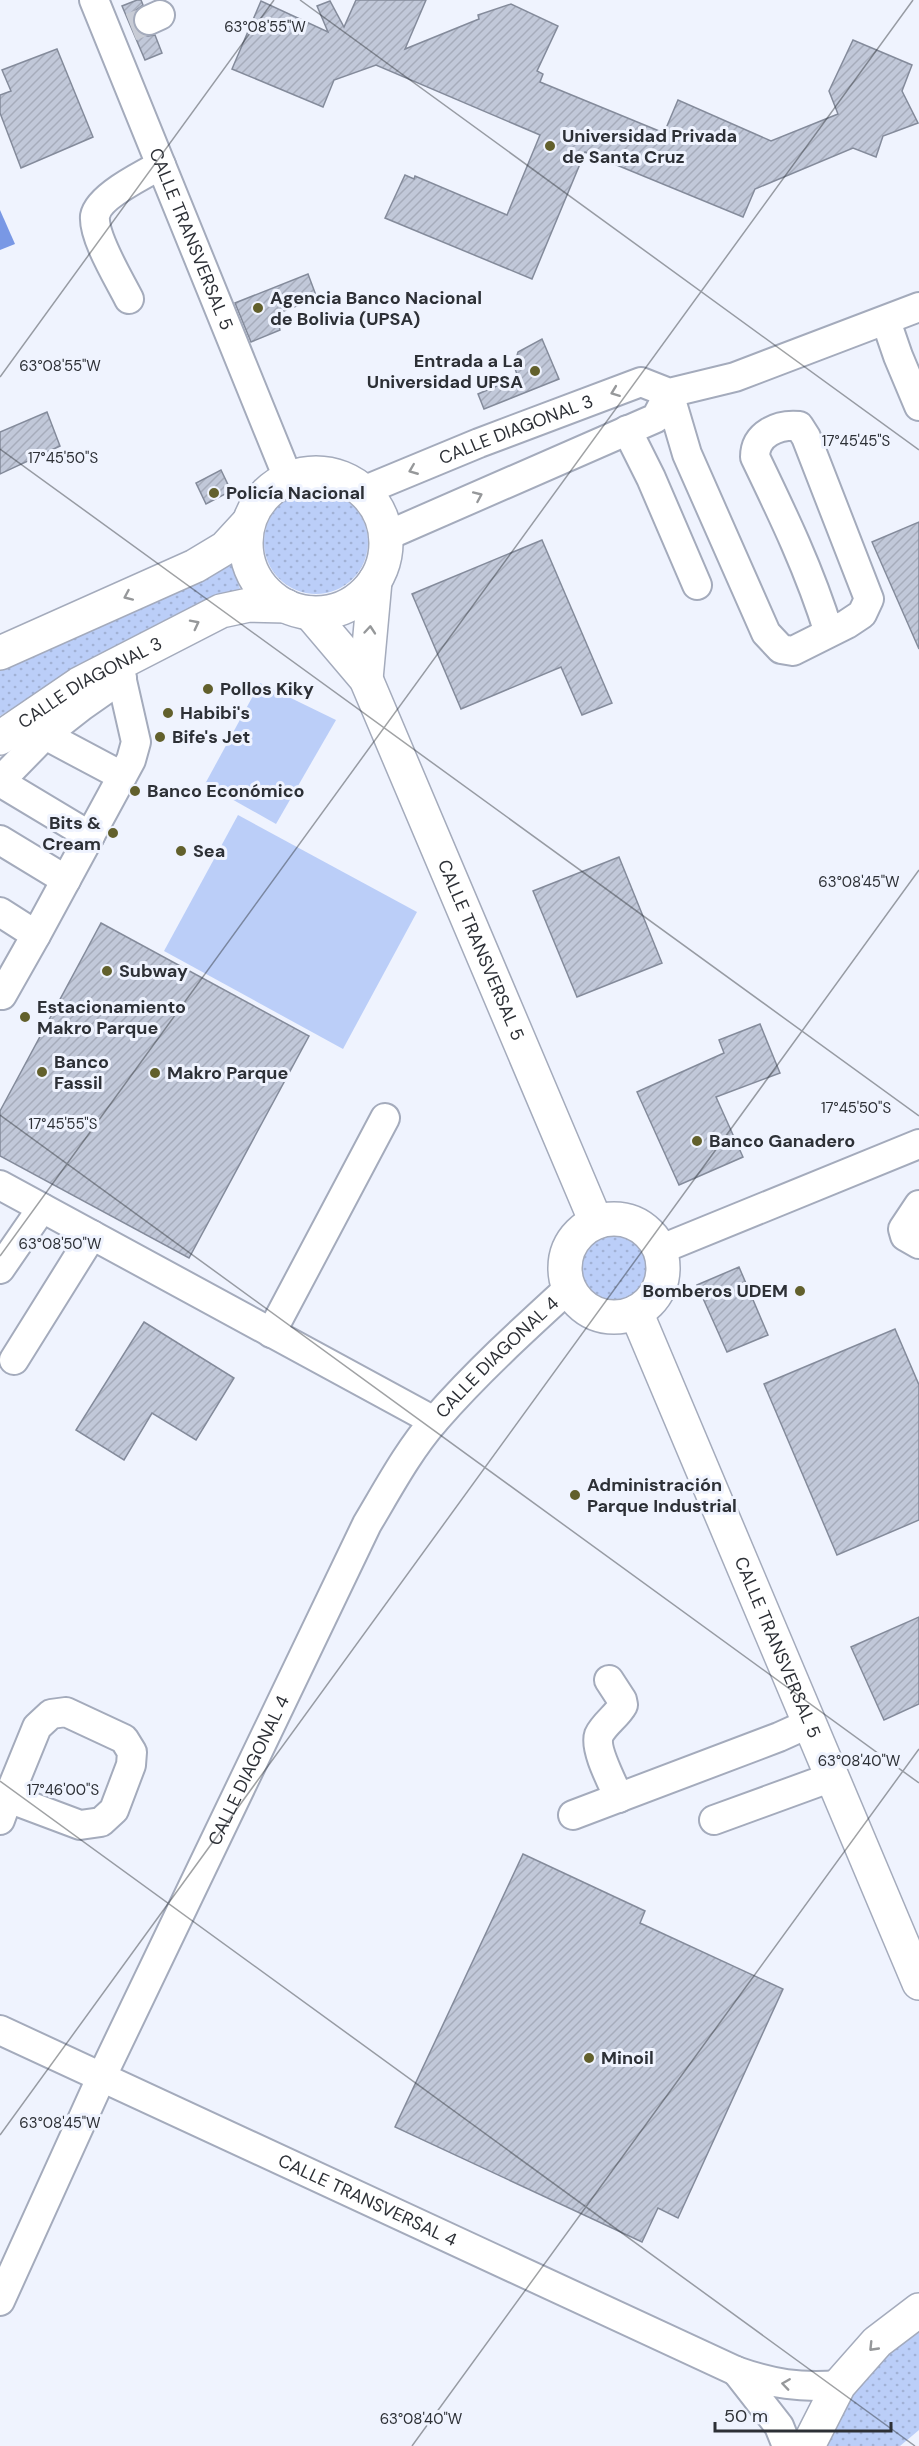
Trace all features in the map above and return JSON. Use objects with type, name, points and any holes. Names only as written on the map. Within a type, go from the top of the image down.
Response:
[{"type":"main road","points":[[307,473],[327,473],[340,477],[363,491],[379,511],[386,536],[384,559],[375,581],[358,599],[347,606],[323,613],[298,610],[266,592],[252,572],[245,548],[248,523],[258,501],[277,484],[288,478],[307,473]]},
{"type":"main road","points":[[0,653],[195,566],[225,548],[248,523]]},
{"type":"main road","name":"CALLE TRANSVERSAL 5","points":[[366,678],[375,581]]},
{"type":"main road","name":"CALLE DIAGONAL 3","points":[[0,738],[79,684],[120,670],[221,611],[249,604],[298,610]]},
{"type":"main road","name":"CALLE TRANSVERSAL 5","points":[[298,610],[366,678],[596,1222]]},
{"type":"main road","points":[[611,1219],[626,1221],[640,1227],[651,1237],[659,1250],[663,1264],[659,1285],[648,1303],[636,1312],[621,1317],[598,1314],[577,1301],[569,1288],[565,1272],[568,1250],[582,1230],[596,1222],[611,1219]]},
{"type":"main road","name":"CALLE TRANSVERSAL 5","points":[[636,1312],[919,1983]]},
{"type":"main road","points":[[808,2446],[839,2385],[877,2342],[919,2310]]},
{"type":"street","name":"CALLE TRANSVERSAL 5","points":[[94,0],[137,24],[160,165],[288,478]]},
{"type":"street","points":[[129,298],[98,235],[95,215],[104,201],[160,165]]},
{"type":"street","points":[[386,536],[656,418],[669,393],[735,378],[919,307]]},
{"type":"street","points":[[886,321],[919,406]]},
{"type":"street","name":"CALLE DIAGONAL 3","points":[[363,491],[479,443],[641,382],[669,393]]},
{"type":"street","points":[[669,393],[687,453],[766,633],[781,649],[793,651],[829,633],[847,624],[862,614],[869,599],[806,437],[799,426],[786,425],[762,437],[755,447],[755,457],[790,529],[816,591],[829,633]]},
{"type":"street","points":[[555,415],[571,454]]},
{"type":"street","points":[[627,430],[651,478],[696,585]]},
{"type":"street","points":[[90,836],[0,782],[45,735],[82,706],[120,670]]},
{"type":"street","points":[[0,995],[36,935],[131,760],[136,742],[120,670]]},
{"type":"street","points":[[45,735],[122,776]]},
{"type":"street","points":[[0,840],[66,880]]},
{"type":"street","points":[[0,912],[36,935]]},
{"type":"street","points":[[271,1333],[385,1118]]},
{"type":"street","points":[[659,1250],[919,1144]]},
{"type":"street","points":[[0,1185],[434,1421]]},
{"type":"street","points":[[919,1205],[903,1229],[910,1240],[919,1244]]},
{"type":"street","points":[[0,1269],[42,1208]]},
{"type":"street","points":[[14,1360],[92,1235]]},
{"type":"street","name":"CALLE DIAGONAL 4","points":[[0,2301],[102,2076],[367,1524],[399,1470],[434,1421],[512,1341],[569,1288]]},
{"type":"street","points":[[609,1680],[623,1705],[603,1729],[599,1736],[598,1746],[619,1798]]},
{"type":"street","points":[[66,1712],[124,1739],[132,1752],[130,1765],[114,1810],[101,1822],[80,1825],[4,1809],[37,1727],[51,1714],[66,1712]]},
{"type":"street","points":[[573,1815],[779,1737],[810,1723]]},
{"type":"street","points":[[714,1820],[832,1777]]},
{"type":"street","name":"CALLE TRANSVERSAL 4","points":[[0,2030],[735,2371],[766,2381],[807,2387],[839,2385]]},
{"type":"street","name":"CALLE TRANSVERSAL 4","points":[[735,2371],[778,2426],[787,2446]]},
{"type":"shaded area","points":[[316,490],[336,494],[353,505],[364,522],[368,542],[364,562],[353,579],[336,590],[316,594],[296,590],[279,579],[268,562],[264,542],[268,522],[279,505],[296,494]]},
{"type":"shaded area","points":[[232,561],[240,589],[177,616],[111,650],[0,716],[0,670]]},
{"type":"shaded area","points":[[260,683],[336,720],[276,824],[205,784]]},
{"type":"shaded area","points":[[238,815],[417,912],[343,1049],[164,951]]},
{"type":"shaded area","points":[[612,1230],[632,1236],[642,1246],[648,1266],[642,1286],[632,1296],[612,1302],[592,1296],[582,1286],[576,1266],[582,1246],[592,1236]]},
{"type":"shaded area","points":[[919,2326],[919,2430],[900,2446],[824,2446],[836,2415],[853,2391]]},
{"type":"water","points":[[0,210],[15,244],[0,250]]},
{"type":"building","points":[[141,0],[143,5],[135,11],[134,27],[140,34],[155,35],[162,53],[145,60],[122,6]]},
{"type":"building","points":[[356,0],[426,0],[405,49],[479,19],[478,15],[511,4],[558,26],[537,71],[543,74],[540,82],[664,133],[678,100],[771,141],[838,114],[829,91],[853,40],[912,65],[902,91],[918,123],[883,136],[876,157],[853,148],[755,189],[743,217],[585,152],[532,279],[385,218],[405,175],[414,179],[415,176],[507,215],[540,135],[376,65],[334,80],[323,107],[232,69],[261,1],[328,32],[317,6],[330,1],[344,27]]},
{"type":"building","points":[[57,49],[93,137],[21,168],[0,113],[0,95],[11,91],[2,70]]},
{"type":"building","name":"Agencia Banco Nacional de Bolivia (UPSA)","points":[[308,274],[317,298],[276,314],[280,330],[251,342],[235,303]]},
{"type":"building","name":"Entrada a La Universidad UPSA","points":[[542,339],[559,379],[484,409],[478,394],[518,377],[514,366],[518,352]]},
{"type":"building","points":[[47,412],[60,446],[0,474],[0,432]]},
{"type":"building","points":[[221,470],[231,491],[206,504],[196,483]]},
{"type":"building","points":[[919,522],[919,649],[872,542]]},
{"type":"building","points":[[542,540],[612,703],[582,715],[561,667],[461,709],[412,594]]},
{"type":"building","points":[[619,857],[662,963],[577,997],[533,891]]},
{"type":"building","name":"Makro Parque","points":[[101,923],[309,1036],[189,1258],[0,1156],[0,1111]]},
{"type":"building","points":[[760,1024],[780,1073],[716,1097],[743,1157],[679,1185],[637,1092],[724,1053],[719,1040]]},
{"type":"building","points":[[739,1267],[768,1335],[727,1352],[697,1285]]},
{"type":"building","points":[[144,1322],[234,1378],[196,1440],[152,1413],[124,1460],[76,1430]]},
{"type":"building","points":[[895,1329],[919,1385],[919,1520],[837,1555],[764,1384]]},
{"type":"building","points":[[919,1617],[919,1704],[884,1720],[851,1647]]},
{"type":"building","name":"Minoil","points":[[523,1854],[645,1911],[640,1923],[783,1989],[678,2218],[658,2208],[642,2242],[395,2127]]},
{"type":"tunnel","points":[[131,27],[149,20]]},
{"type":"place","name":"Universidad Privada de Santa Cruz","points":[[550,146]]},
{"type":"place","name":"Agencia Banco Nacional de Bolivia (UPSA)","points":[[258,308]]},
{"type":"place","name":"Entrada a La Universidad UPSA","points":[[535,371]]},
{"type":"place","name":"Policía Nacional","points":[[214,493]]},
{"type":"place","name":"Pollos Kiky","points":[[208,689]]},
{"type":"place","name":"Habibi's","points":[[168,713]]},
{"type":"place","name":"Bife's Jet","points":[[160,737]]},
{"type":"place","name":"Banco Económico","points":[[135,791]]},
{"type":"place","name":"Bits & Cream","points":[[113,833]]},
{"type":"place","name":"Sea","points":[[181,851]]},
{"type":"place","name":"Subway","points":[[107,971]]},
{"type":"place","name":"Estacionamiento Makro Parque","points":[[25,1017]]},
{"type":"place","name":"Banco Fassil","points":[[42,1072]]},
{"type":"place","name":"Makro Parque","points":[[155,1073]]},
{"type":"place","name":"Banco Ganadero","points":[[697,1141]]},
{"type":"place","name":"Bomberos UDEM","points":[[800,1291]]},
{"type":"place","name":"Administración Parque Industrial","points":[[575,1495]]},
{"type":"place","name":"Minoil","points":[[589,2058]]}]
